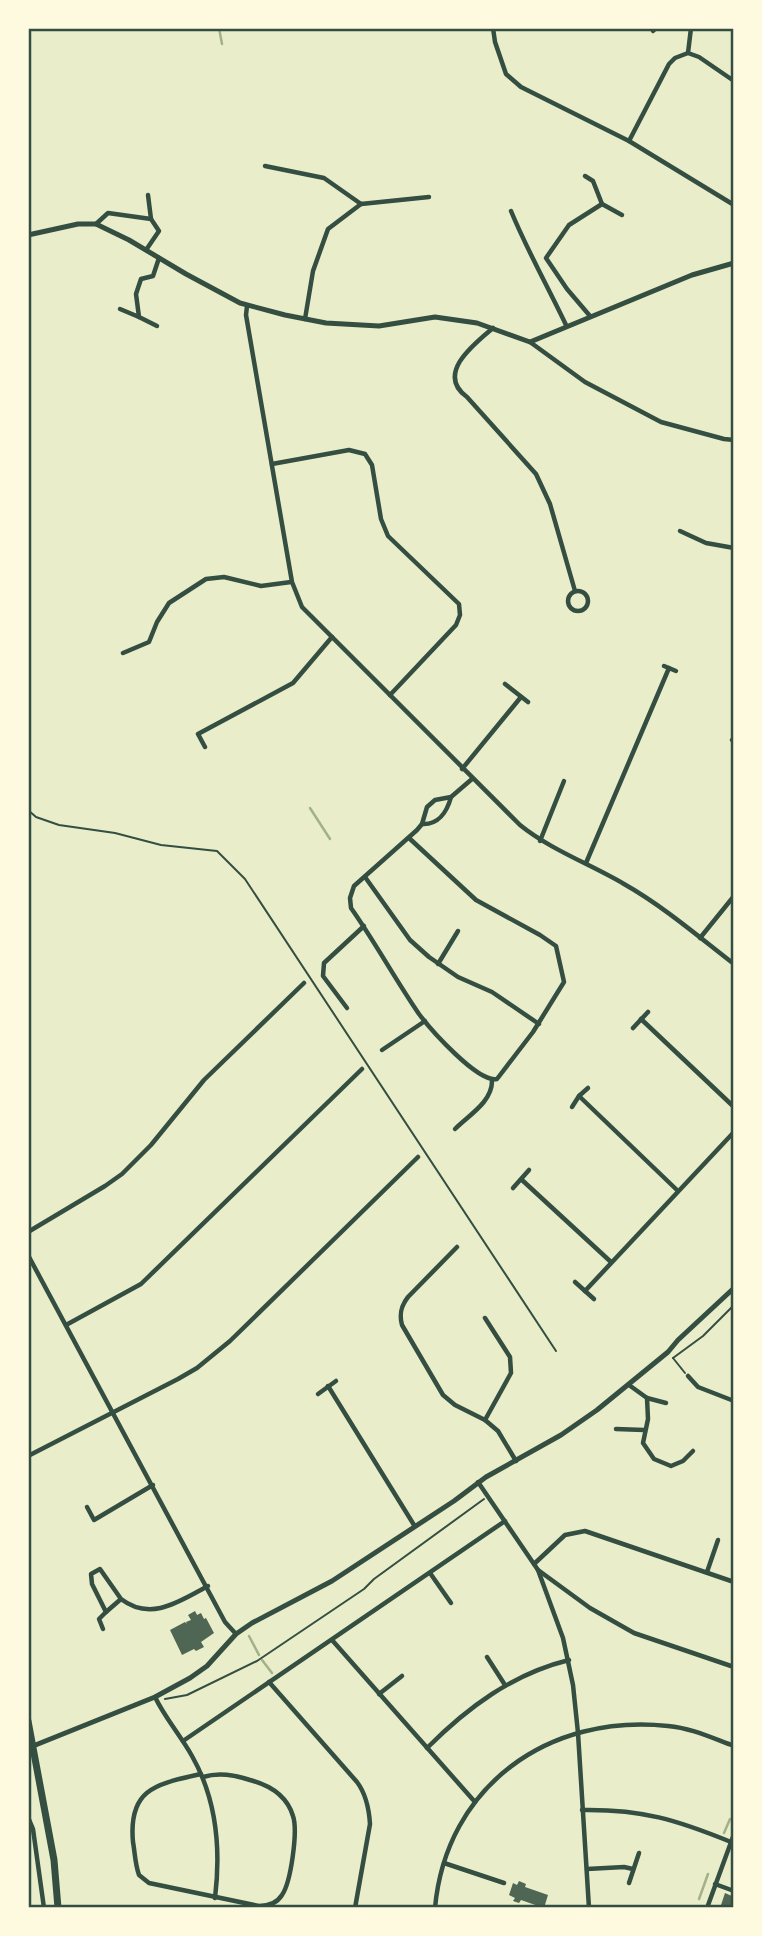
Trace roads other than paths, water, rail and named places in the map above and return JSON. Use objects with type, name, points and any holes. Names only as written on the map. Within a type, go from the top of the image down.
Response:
[{"type":"main road","points":[[28,1721],[54,1860],[58,1908]]},
{"type":"street","points":[[493,28],[506,75],[521,87],[629,141],[734,205]]},
{"type":"street","points":[[688,53],[691,28]]},
{"type":"street","points":[[629,141],[669,64],[676,58],[688,53],[699,57],[734,81]]},
{"type":"street","points":[[265,166],[324,178],[360,204]]},
{"type":"street","points":[[584,176],[593,181],[602,204],[622,215]]},
{"type":"street","points":[[146,250],[159,231],[152,219],[148,195]]},
{"type":"street","points":[[305,319],[313,271],[328,229],[360,204],[429,197]]},
{"type":"street","points":[[590,316],[546,258],[569,225],[602,204]]},
{"type":"street","points":[[510,211],[566,325]]},
{"type":"street","points":[[96,224],[108,213],[152,219]]},
{"type":"street","points":[[28,236],[78,223],[96,224],[247,306],[305,319],[379,326],[435,317],[477,323],[530,342],[585,382],[661,422],[734,440]]},
{"type":"street","points":[[139,317],[137,287],[141,279],[153,276],[159,258]]},
{"type":"street","points":[[530,342],[692,275],[734,263]]},
{"type":"street","points":[[247,306],[246,315],[292,582],[302,607],[520,825],[540,841],[627,886],[734,964]]},
{"type":"street","points":[[120,309],[157,326]]},
{"type":"street","points":[[493,328],[459,359],[455,378],[460,391],[536,474],[550,504],[575,592]]},
{"type":"street","points":[[272,464],[349,450],[365,454],[372,464],[381,519],[388,536],[458,604],[460,615],[456,625],[390,695]]},
{"type":"street","points":[[680,531],[706,543],[734,548]]},
{"type":"street","points":[[124,653],[149,642],[169,603],[206,579],[224,577],[261,586],[292,582]]},
{"type":"street","points":[[575,592],[582,592],[588,600],[587,607],[582,611],[575,611],[568,605],[568,598],[575,592]]},
{"type":"street","points":[[205,747],[198,734],[293,683],[332,637]]},
{"type":"street","points":[[586,863],[666,667],[676,671]]},
{"type":"street","points":[[505,684],[528,702]]},
{"type":"street","points":[[462,769],[521,697]]},
{"type":"street","points":[[409,838],[476,900],[555,946],[564,982],[539,1024],[497,1079],[492,1081],[466,1063],[425,1021],[351,908],[350,898],[354,887],[422,824],[427,807],[435,800],[451,797],[472,779]]},
{"type":"street","points":[[540,841],[564,781]]},
{"type":"street","points":[[422,824],[438,820],[448,808],[451,797]]},
{"type":"street","points":[[365,877],[410,940],[438,964],[465,980],[485,987],[539,1024]]},
{"type":"street","points":[[700,937],[734,896]]},
{"type":"street","points":[[347,1007],[323,976],[324,963],[364,926]]},
{"type":"street","points":[[438,964],[457,931]]},
{"type":"street","points":[[28,1232],[122,1174],[151,1145],[204,1080],[304,982]]},
{"type":"street","points":[[633,1028],[648,1012]]},
{"type":"street","points":[[641,1019],[734,1107]]},
{"type":"street","points":[[382,1050],[425,1021]]},
{"type":"street","points":[[66,1325],[141,1284],[362,1069]]},
{"type":"street","points":[[455,1129],[487,1100],[492,1081]]},
{"type":"street","points":[[572,1107],[579,1096],[589,1088]]},
{"type":"street","points":[[579,1096],[678,1191]]},
{"type":"street","points":[[584,1291],[734,1132]]},
{"type":"street","points":[[28,1456],[114,1414],[178,1379],[215,1354],[418,1157]]},
{"type":"street","points":[[513,1188],[529,1170]]},
{"type":"street","points":[[522,1180],[611,1262]]},
{"type":"street","points":[[457,1247],[402,1305],[402,1325],[443,1395],[454,1405],[485,1420],[498,1431],[516,1461]]},
{"type":"street","points":[[28,1255],[225,1622],[236,1634]]},
{"type":"street","points":[[575,1282],[594,1299]]},
{"type":"street","points":[[31,1747],[155,1697],[203,1669],[236,1634],[264,1616],[332,1581],[454,1501],[478,1482],[561,1435],[629,1385],[734,1289]]},
{"type":"street","points":[[485,1318],[510,1357],[511,1373],[485,1420]]},
{"type":"street","points":[[688,1376],[698,1387],[734,1401]]},
{"type":"street","points":[[318,1394],[336,1381]]},
{"type":"street","points":[[629,1385],[647,1398],[666,1403]]},
{"type":"street","points":[[328,1386],[414,1525]]},
{"type":"street","points":[[647,1398],[648,1419],[643,1443],[654,1459],[671,1466],[683,1461],[693,1451]]},
{"type":"street","points":[[616,1429],[644,1430]]},
{"type":"street","points":[[478,1482],[538,1570],[554,1610],[569,1661],[578,1733],[589,1908]]},
{"type":"street","points":[[87,1507],[94,1520],[153,1485]]},
{"type":"street","points":[[183,1741],[505,1521]]},
{"type":"street","points":[[534,1563],[565,1535],[582,1530],[595,1532],[734,1582]]},
{"type":"street","points":[[707,1572],[718,1540]]},
{"type":"street","points":[[106,1612],[92,1584],[91,1574],[99,1567],[121,1599],[143,1609],[162,1609],[208,1586]]},
{"type":"street","points":[[538,1570],[590,1608],[634,1633],[734,1667]]},
{"type":"street","points":[[430,1573],[451,1603]]},
{"type":"street","points":[[103,1629],[99,1619],[121,1599]]},
{"type":"street","points":[[332,1640],[475,1802]]},
{"type":"street","points":[[487,1657],[505,1685]]},
{"type":"street","points":[[427,1748],[466,1711],[505,1685],[549,1666],[569,1661]]},
{"type":"street","points":[[379,1694],[402,1676]]},
{"type":"street","points":[[269,1682],[363,1792],[370,1824],[355,1908]]},
{"type":"street","points":[[155,1697],[202,1775],[213,1809],[218,1871],[215,1898]]},
{"type":"street","points":[[435,1908],[444,1863],[475,1802],[510,1767],[552,1740],[621,1724],[668,1726],[694,1731],[734,1746]]},
{"type":"street","points":[[202,1775],[229,1775],[270,1787],[290,1808],[296,1828],[286,1889],[278,1900],[259,1906],[215,1898],[145,1882],[137,1871],[131,1822],[133,1812],[142,1797],[165,1784],[202,1775]]},
{"type":"street","points":[[582,1810],[632,1811],[657,1815],[731,1842]]},
{"type":"street","points":[[28,1817],[33,1829],[44,1908]]},
{"type":"street","points":[[707,1908],[734,1834]]},
{"type":"street","points":[[629,1883],[639,1853]]},
{"type":"street","points":[[444,1863],[504,1883]]},
{"type":"street","points":[[587,1869],[633,1869]]},
{"type":"street","points":[[715,1884],[734,1891]]},
{"type":"waterway","points":[[219,28],[222,44]]},
{"type":"waterway","points":[[310,808],[330,839]]},
{"type":"waterway","points":[[249,1636],[259,1655]]},
{"type":"waterway","points":[[262,1660],[272,1673]]},
{"type":"waterway","points":[[724,1833],[730,1819]]},
{"type":"waterway","points":[[699,1899],[708,1874]]}]
